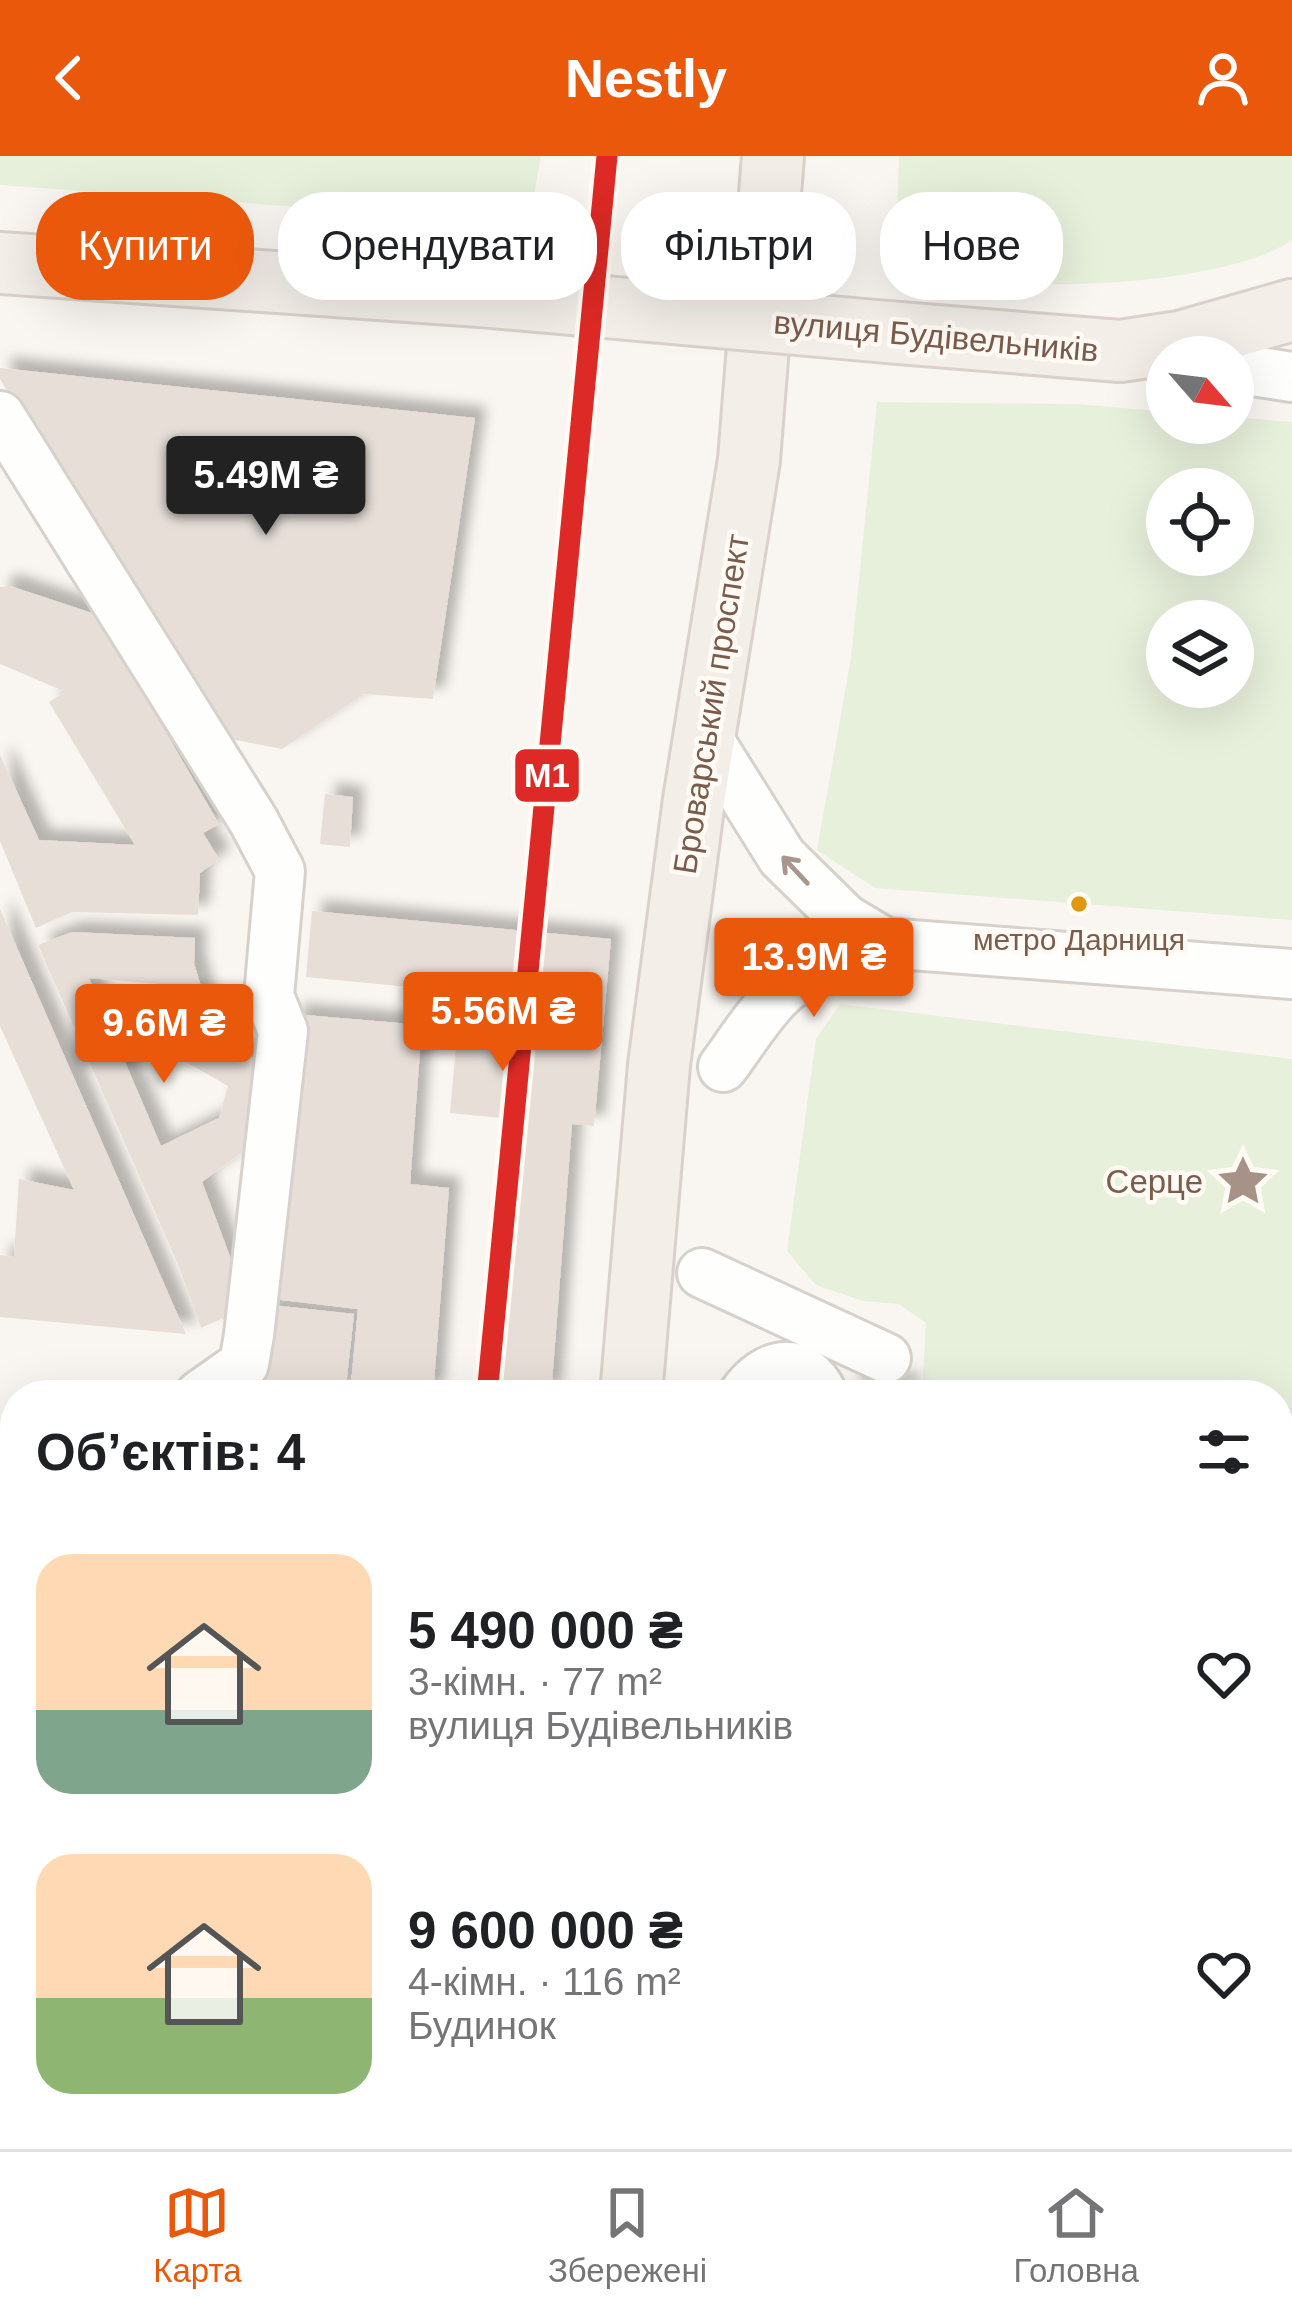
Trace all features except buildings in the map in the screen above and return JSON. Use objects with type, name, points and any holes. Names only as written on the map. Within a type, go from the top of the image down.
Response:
[{"type":"main road","name":"Броварський проспект","points":[[632,1380],[659,1065],[749,460],[773,156]]},
{"type":"main road","name":"вулиця Будівельників","points":[[0,263],[480,296],[1143,355],[1292,310]]},
{"type":"main road","points":[[641,1275],[668,1380]]},
{"type":"street","points":[[1254,371],[1292,377]]},
{"type":"street","points":[[0,416],[253,820],[280,871],[269,995],[283,1030],[249,1335],[244,1364],[221,1380]]},
{"type":"street","points":[[705,734],[782,857],[845,919],[885,943]]},
{"type":"street","points":[[723,1067],[776,996],[801,977],[842,957],[885,943],[1292,974]]},
{"type":"street","points":[[702,1273],[886,1358]]},
{"type":"street","points":[[758,1380],[769,1370],[793,1366],[816,1380]]},
{"type":"green space","points":[[0,156],[541,156],[535,192],[278,192],[278,205],[254,204],[254,192],[95,192],[0,185]]},
{"type":"green space","points":[[899,156],[1292,156],[1292,240],[1235,264],[1198,272],[1063,284],[1063,192],[898,192]]},
{"type":"green space","points":[[877,402],[1078,404],[1146,410],[1146,444],[1254,444],[1254,419],[1292,422],[1292,920],[875,888],[817,850],[851,658]]},
{"type":"green space","points":[[840,1004],[1292,1059],[1292,1380],[923,1380],[926,1323],[899,1304],[863,1301],[816,1285],[787,1251],[816,1039]]},
{"type":"transit line","name":"M1","points":[[488,1380],[607,156]]},
{"type":"place","name":"метро Дарниця","points":[[1079,904]]},
{"type":"place","name":"Серце","points":[[1243,1181]]}]
